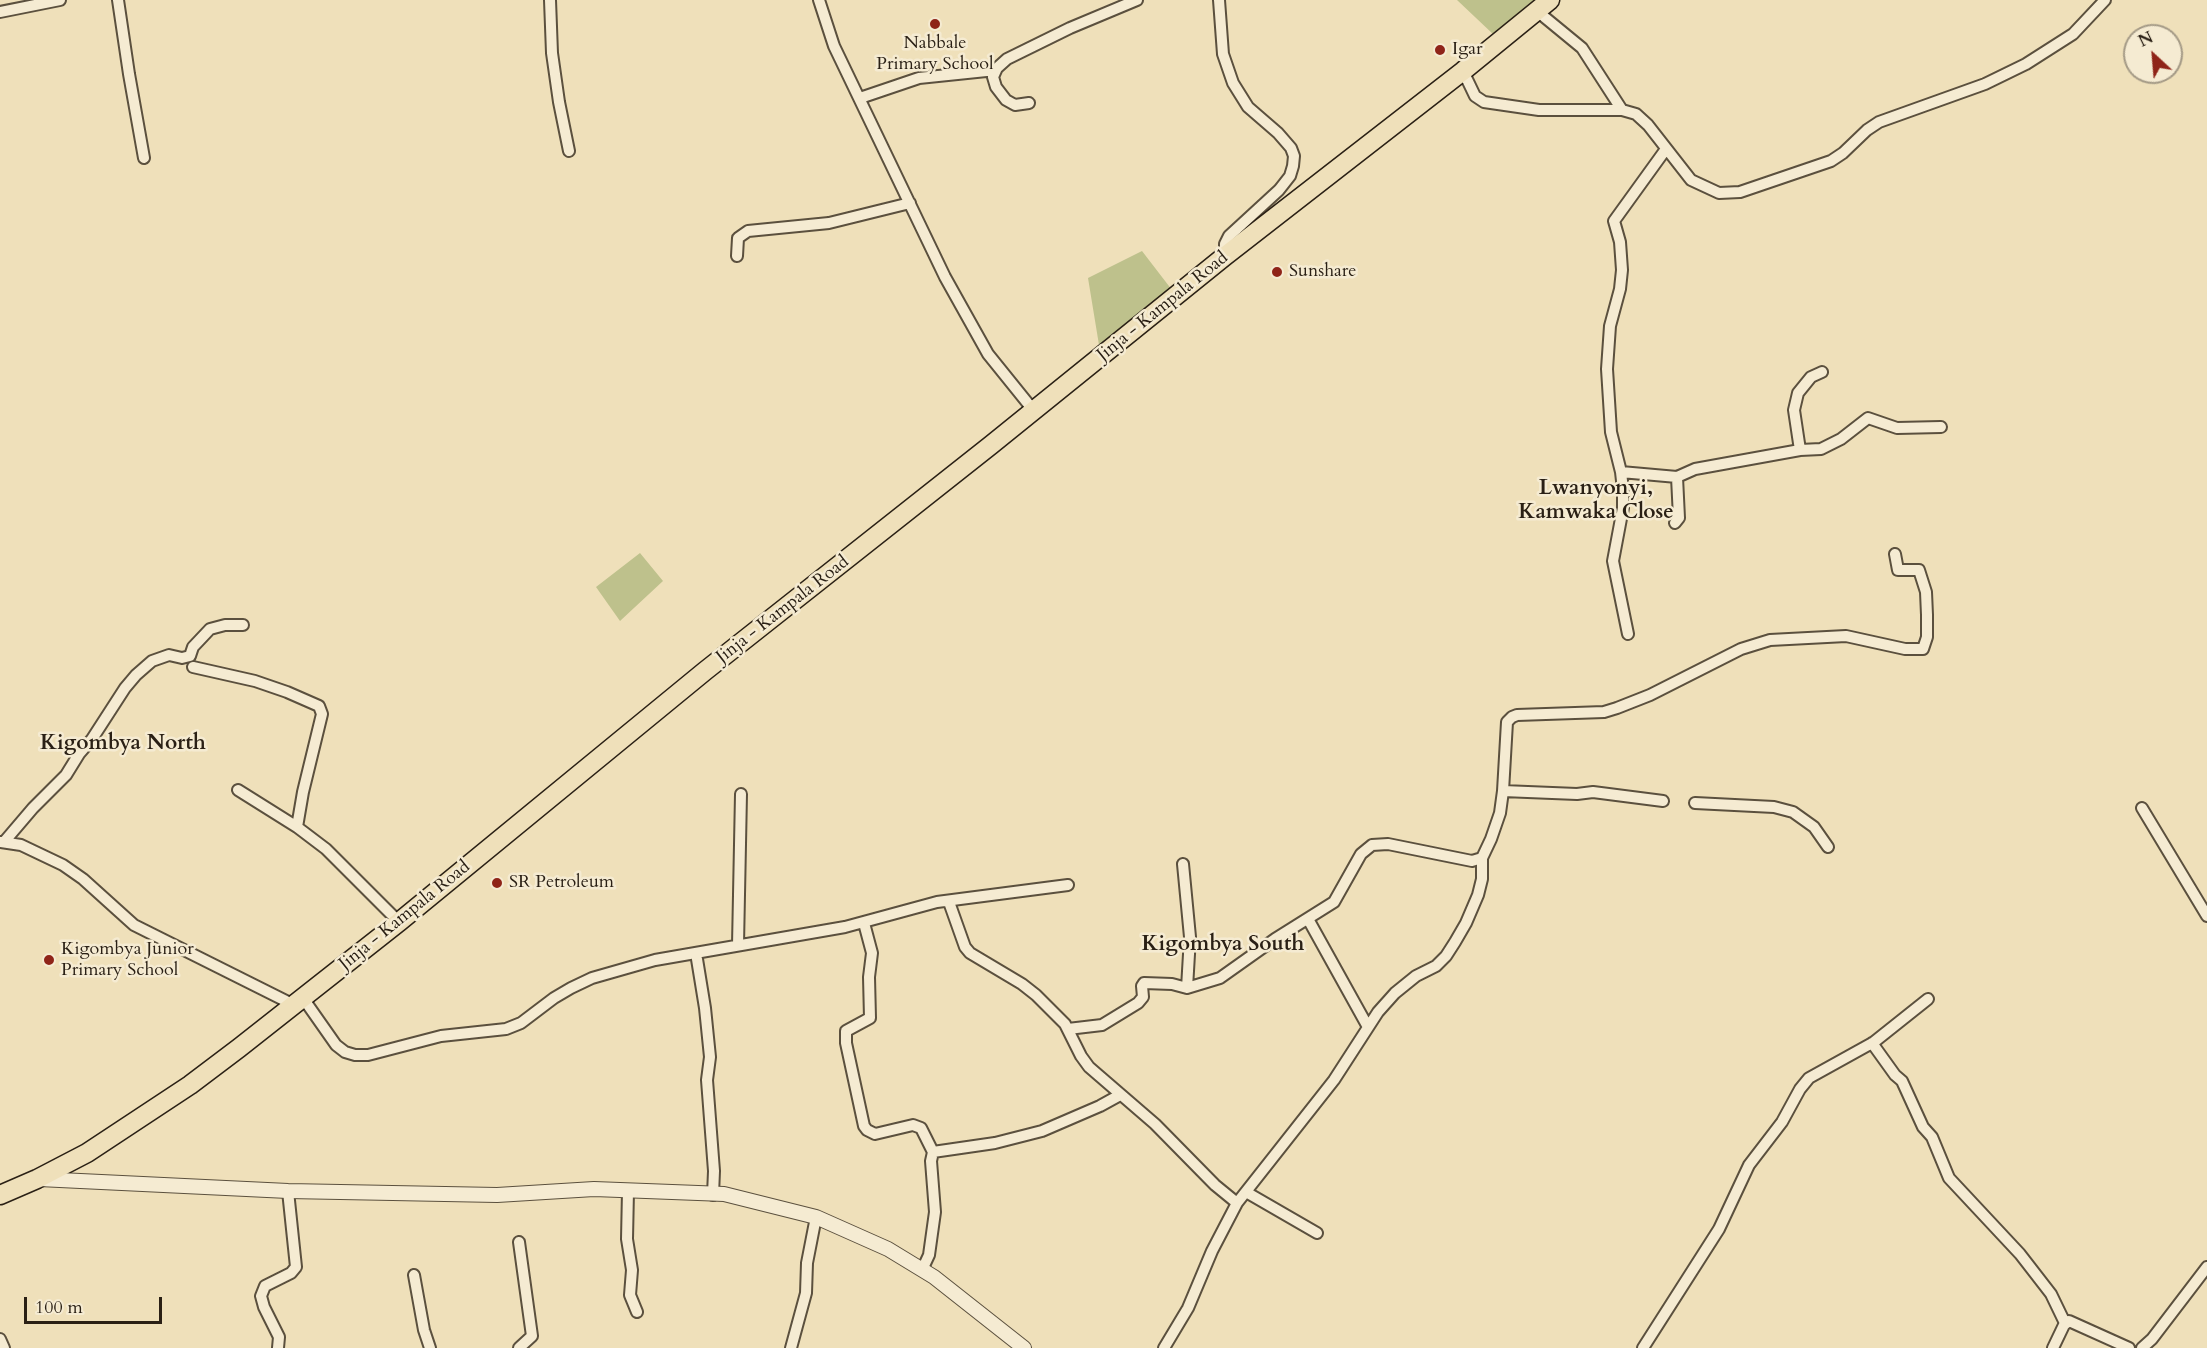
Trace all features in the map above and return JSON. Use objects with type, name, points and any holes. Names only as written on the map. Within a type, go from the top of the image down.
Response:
[{"type":"highway","name":"Jinja - Kampala Road","points":[[0,1195],[87,1153],[190,1085],[399,922],[705,671],[1034,411],[1225,256],[1463,71],[1543,5]]},
{"type":"street","points":[[0,12],[60,0]]},
{"type":"street","points":[[118,0],[144,158]]},
{"type":"street","points":[[550,0],[552,53],[569,152]]},
{"type":"street","points":[[819,0],[834,46],[945,277],[988,354],[1034,411]]},
{"type":"street","points":[[1029,103],[1015,105],[1006,100],[996,87],[993,77],[996,70],[1007,59],[1070,28],[1137,0]]},
{"type":"street","points":[[1219,0],[1223,54],[1233,84],[1248,107],[1278,133],[1291,148],[1294,156],[1290,176],[1279,190],[1229,236],[1225,244],[1225,256]]},
{"type":"street","points":[[1463,71],[1475,96],[1484,102],[1539,110],[1622,110],[1636,114],[1648,125],[1691,180],[1719,193],[1740,192],[1831,161],[1879,122],[1985,84],[2026,64],[2073,34],[2105,0]]},
{"type":"street","points":[[1543,5],[1582,48],[1622,110]]},
{"type":"street","points":[[860,98],[919,78],[996,70]]},
{"type":"street","points":[[1628,634],[1613,561],[1623,508],[1621,472],[1611,432],[1607,369],[1610,326],[1620,289],[1622,270],[1620,242],[1614,221],[1666,149]]},
{"type":"street","points":[[738,256],[738,238],[748,231],[829,223],[910,202]]},
{"type":"street","points":[[1800,450],[1794,410],[1798,393],[1811,377],[1822,372]]},
{"type":"street","points":[[1621,472],[1677,477],[1695,469],[1800,450],[1821,449],[1841,439],[1868,418],[1898,428],[1941,427]]},
{"type":"street","points":[[1675,523],[1679,518],[1677,477]]},
{"type":"street","points":[[1164,1348],[1188,1308],[1212,1251],[1237,1203],[1334,1080],[1378,1012],[1395,993],[1416,976],[1436,966],[1446,957],[1474,907],[1482,879],[1482,858],[1500,813],[1508,722],[1512,717],[1604,712],[1650,695],[1741,649],[1770,640],[1846,636],[1905,649],[1923,649],[1927,637],[1926,592],[1919,570],[1898,570],[1895,554]]},
{"type":"street","points":[[2,842],[66,775],[136,675],[152,661],[169,655],[182,658],[190,656],[193,647],[210,629],[225,625],[243,625]]},
{"type":"street","points":[[193,667],[255,681],[319,706],[322,714],[297,826]]},
{"type":"street","points":[[238,790],[297,826],[339,861],[399,922]]},
{"type":"street","points":[[1503,791],[1577,794],[1593,792],[1663,801]]},
{"type":"street","points":[[738,945],[741,794]]},
{"type":"street","points":[[1695,803],[1774,807],[1793,812],[1814,827],[1828,847]]},
{"type":"street","points":[[2142,807],[2207,916]]},
{"type":"street","points":[[2,842],[21,845],[74,871],[134,925],[298,1001],[336,1045],[345,1052],[355,1055],[368,1055],[441,1036],[506,1029],[521,1023],[554,998],[592,978],[655,960],[864,922],[922,905],[1068,885]]},
{"type":"street","points":[[1068,1029],[1093,1028],[1102,1025],[1142,1000],[1144,983],[1172,984],[1187,988],[1220,978],[1275,939],[1334,902],[1361,854],[1372,845],[1388,844],[1472,861],[1482,858]]},
{"type":"street","points":[[1183,864],[1190,937],[1187,988]]},
{"type":"street","points":[[949,902],[965,947],[970,953],[1022,984],[1059,1016],[1089,1067],[1155,1124],[1215,1185],[1237,1203]]},
{"type":"street","points":[[1308,919],[1368,1027]]},
{"type":"street","points":[[864,922],[872,953],[869,977],[870,1018],[846,1031],[846,1043],[864,1126],[867,1130],[874,1134],[913,1125],[921,1128],[933,1152],[931,1161],[935,1212],[929,1255],[922,1270]]},
{"type":"street","points":[[696,953],[710,1057],[706,1080],[714,1171],[713,1195]]},
{"type":"street","points":[[1644,1348],[1719,1229],[1749,1166],[1782,1122],[1800,1089],[1816,1073],[1872,1043],[1928,999]]},
{"type":"street","points":[[1872,1043],[1902,1081],[1923,1126],[1932,1137],[1949,1178],[1998,1227],[2020,1254],[2051,1294],[2065,1323]]},
{"type":"street","points":[[933,1152],[1012,1139],[1042,1131],[1120,1095]]},
{"type":"street","points":[[37,1179],[288,1191],[497,1195],[594,1189],[724,1194],[816,1217],[888,1249],[934,1277],[1024,1348]]},
{"type":"street","points":[[278,1348],[279,1337],[261,1296],[265,1286],[291,1274],[296,1267],[288,1191]]},
{"type":"street","points":[[628,1191],[627,1239],[632,1270],[630,1295],[637,1312]]},
{"type":"street","points":[[1246,1192],[1317,1233]]},
{"type":"street","points":[[790,1348],[806,1293],[807,1263],[816,1217]]},
{"type":"street","points":[[519,1242],[532,1336],[519,1348]]},
{"type":"street","points":[[2142,1348],[2152,1339],[2207,1267]]},
{"type":"street","points":[[414,1275],[424,1330],[430,1348]]},
{"type":"street","points":[[2065,1323],[2074,1322],[2129,1348]]},
{"type":"street","points":[[2053,1348],[2065,1323]]},
{"type":"street","points":[[0,1339],[4,1348]]},
{"type":"green space","points":[[1457,0],[1537,0],[1494,35]]},
{"type":"green space","points":[[1142,251],[1172,290],[1099,345],[1088,278]]},
{"type":"green space","points":[[640,553],[663,581],[620,621],[596,587]]},
{"type":"place","name":"Nabbale Primary School","points":[[935,24]]},
{"type":"place","name":"Igar","points":[[1440,50]]},
{"type":"place","name":"Sunshare","points":[[1277,272]]},
{"type":"place","name":"SR Petroleum","points":[[497,883]]},
{"type":"place","name":"Kigombya Junior Primary School","points":[[49,960]]},
{"type":"district","name":"Lwanyonyi, Kamwaka Close","points":[[1596,501]]},
{"type":"district","name":"Kigombya North","points":[[123,744]]},
{"type":"district","name":"Kigombya South","points":[[1223,945]]}]
